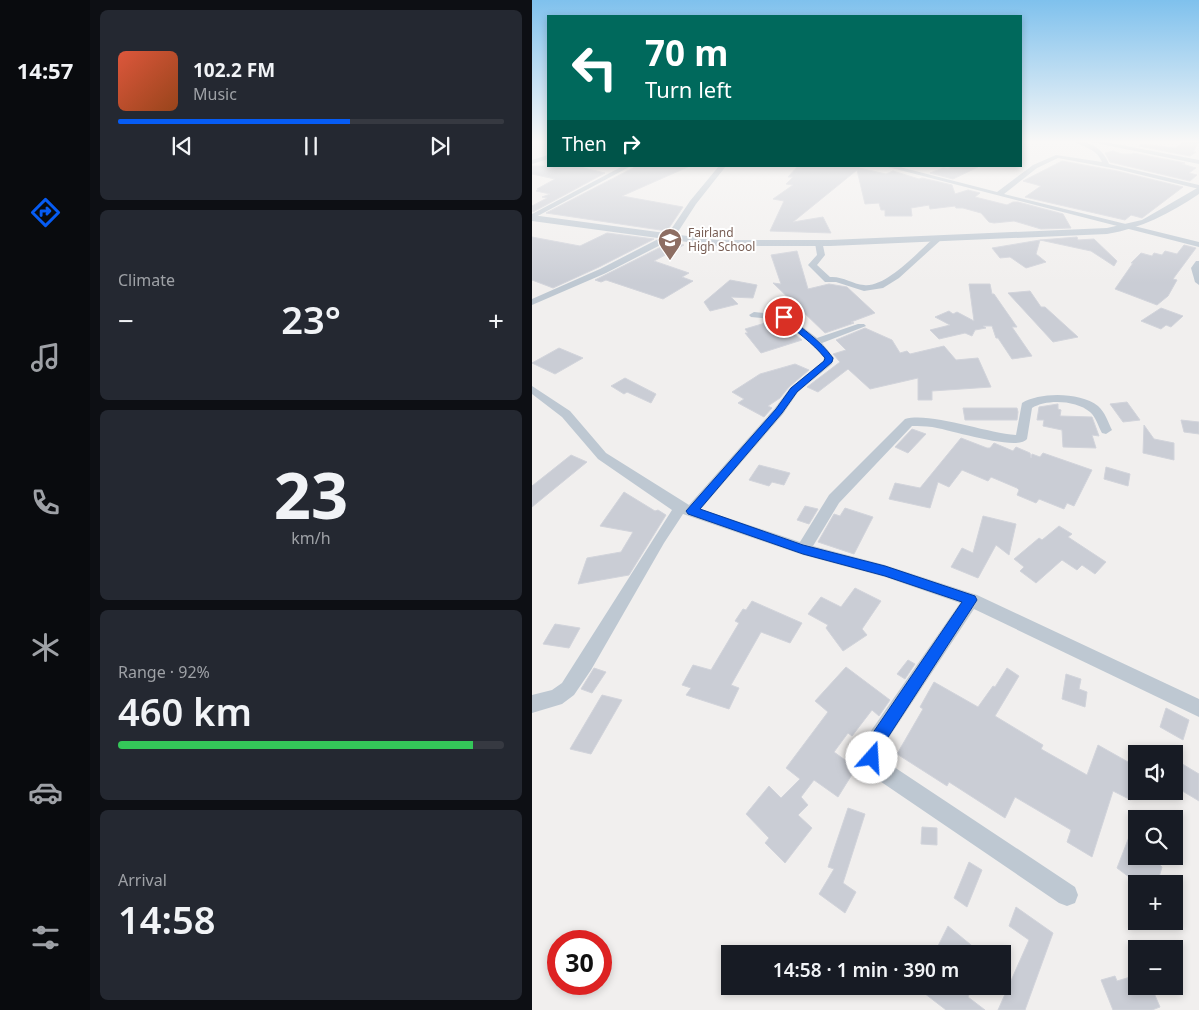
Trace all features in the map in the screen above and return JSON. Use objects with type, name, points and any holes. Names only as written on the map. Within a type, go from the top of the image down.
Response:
[{"type":"street","points":[[532,218],[587,188]]},
{"type":"street","points":[[532,302],[603,271],[671,236],[705,188]]},
{"type":"street","points":[[976,188],[1198,245]]},
{"type":"street","points":[[999,194],[1007,188]]},
{"type":"street","points":[[532,218],[671,236],[717,244],[819,243],[1107,231],[1148,222],[1166,212],[1198,188]]},
{"type":"street","points":[[819,243],[821,255],[812,266],[828,280],[837,279],[864,288],[880,286],[896,276],[938,238]]},
{"type":"street","points":[[1198,263],[1195,268],[1198,282]]},
{"type":"street","points":[[532,704],[556,698],[568,688],[585,664],[659,539],[779,411],[794,390],[828,362],[829,358],[816,342],[784,317],[754,315]]},
{"type":"street","points":[[816,342],[861,326]]},
{"type":"street","points":[[532,389],[566,414],[602,456],[686,509],[803,549],[885,571],[971,600],[1198,708]]},
{"type":"street","points":[[803,549],[834,500],[909,422],[931,423],[1001,438],[1021,439],[1026,406],[1032,402],[1044,399],[1075,401],[1094,410],[1106,430]]},
{"type":"street","points":[[971,600],[873,745],[872,758],[878,768],[1067,896]]},
{"type":"building","points":[[577,188],[533,212],[532,206],[547,198],[542,197],[550,194],[536,191],[539,189],[537,189]]},
{"type":"building","points":[[594,188],[640,188],[622,196],[683,207],[667,231],[546,213]]},
{"type":"building","points":[[789,188],[835,188],[793,222],[823,217],[831,233],[770,231],[784,201],[773,199]]},
{"type":"building","points":[[861,188],[953,188],[955,194],[968,190],[980,193],[975,197],[1007,205],[1018,202],[1063,214],[1071,228],[1041,229],[1014,221],[994,223],[989,222],[981,213],[956,208],[955,206],[930,209],[929,205],[911,208],[912,216],[885,216],[885,210],[881,210],[879,203],[865,204]]},
{"type":"building","points":[[1038,188],[1182,188],[1142,218],[1131,215],[1125,220],[1025,197]]},
{"type":"building","points":[[607,233],[654,239],[553,288],[532,280],[532,237],[580,246]]},
{"type":"building","points":[[1077,237],[1078,240],[1094,239],[1117,261],[1114,266],[1091,251],[1040,240]]},
{"type":"building","points":[[1040,240],[1036,254],[1046,262],[1026,268],[1010,257],[1000,258],[992,248]]},
{"type":"building","points":[[671,242],[684,245],[654,261],[689,273],[682,277],[693,281],[663,299],[606,280],[601,282],[595,280]]},
{"type":"building","points":[[1184,245],[1196,248],[1173,279],[1177,280],[1168,296],[1157,305],[1115,289],[1133,263],[1131,263],[1141,253],[1152,256],[1154,253],[1162,255],[1165,251],[1177,254]]},
{"type":"building","points":[[797,251],[808,289],[829,284],[847,287],[875,313],[825,333],[773,283],[781,284],[771,255]]},
{"type":"building","points":[[730,280],[757,285],[753,298],[731,297],[738,304],[710,311],[704,302]]},
{"type":"building","points":[[969,284],[990,284],[992,294],[994,294],[1017,327],[1012,327],[1032,356],[1012,359],[998,338],[996,338],[992,326],[983,326],[986,328],[975,330],[972,336],[965,333],[939,339],[930,330],[950,325],[935,317],[949,311],[953,314],[957,312],[974,321]]},
{"type":"building","points":[[1030,291],[1041,307],[1045,307],[1078,337],[1053,342],[1008,293]]},
{"type":"building","points":[[1161,308],[1183,316],[1171,327],[1166,325],[1161,329],[1141,321]]},
{"type":"building","points":[[772,321],[780,322],[802,340],[761,353],[745,333],[748,333],[745,329]]},
{"type":"building","points":[[865,328],[892,340],[900,353],[907,351],[910,354],[944,346],[956,360],[978,358],[991,387],[932,391],[932,400],[918,400],[918,378],[870,389],[848,369],[818,392],[807,387],[840,362],[833,354],[846,350],[836,340]]},
{"type":"building","points":[[559,348],[583,358],[555,374],[532,363]]},
{"type":"building","points":[[795,364],[809,370],[789,387],[780,398],[768,406],[772,408],[764,417],[738,403],[744,399],[732,392],[760,374]]},
{"type":"building","points":[[625,378],[656,394],[651,403],[627,392],[624,394],[611,386]]},
{"type":"building","points":[[1127,402],[1140,420],[1123,422],[1110,404]]},
{"type":"building","points":[[1058,404],[1058,409],[1061,410],[1060,416],[1092,417],[1099,436],[1092,435],[1096,448],[1063,447],[1062,430],[1043,426],[1044,420],[1037,420],[1039,407]]},
{"type":"building","points":[[963,408],[1017,408],[1017,420],[965,420]]},
{"type":"building","points":[[1181,420],[1199,422],[1199,434],[1184,432]]},
{"type":"building","points":[[1144,425],[1154,439],[1174,443],[1174,460],[1143,453]]},
{"type":"building","points":[[912,429],[926,434],[908,453],[895,447]]},
{"type":"building","points":[[961,438],[987,448],[990,448],[994,443],[1013,451],[1016,447],[1030,453],[1031,458],[1032,454],[1040,457],[1043,453],[1092,470],[1074,506],[1067,503],[1064,509],[1039,499],[1036,503],[1017,495],[1019,490],[1017,488],[991,477],[988,481],[962,470],[949,487],[938,482],[930,508],[889,499],[895,483],[920,488]]},
{"type":"building","points":[[571,455],[587,462],[532,507],[532,486]]},
{"type":"building","points":[[759,465],[790,473],[784,485],[772,482],[769,486],[749,480]]},
{"type":"building","points":[[1106,467],[1130,474],[1128,486],[1104,479]]},
{"type":"building","points":[[624,492],[655,511],[658,510],[666,515],[629,575],[578,584],[587,558],[621,552],[633,532],[600,526]]},
{"type":"building","points":[[805,506],[818,509],[809,524],[797,520]]},
{"type":"building","points":[[845,508],[873,517],[854,554],[818,542],[834,514],[840,516]]},
{"type":"building","points":[[983,516],[1016,524],[1009,555],[996,545],[978,578],[951,567],[962,548],[973,553]]},
{"type":"building","points":[[1059,526],[1072,534],[1068,537],[1106,562],[1095,574],[1082,565],[1077,570],[1062,560],[1036,583],[1020,571],[1024,567],[1014,559],[1039,538],[1042,540]]},
{"type":"building","points":[[855,588],[881,601],[862,629],[867,635],[843,651],[826,628],[828,625],[808,614],[821,597],[841,607]]},
{"type":"building","points":[[752,601],[802,623],[790,643],[761,632],[731,685],[739,688],[729,709],[686,695],[691,688],[682,685],[693,665],[711,670],[739,623],[735,621],[743,609],[746,610]]},
{"type":"building","points":[[555,624],[580,628],[569,648],[543,644]]},
{"type":"building","points":[[908,660],[915,664],[905,679],[897,674]]},
{"type":"building","points":[[846,667],[890,700],[879,716],[872,710],[852,736],[848,733],[834,752],[856,768],[838,797],[814,780],[801,797],[808,805],[798,815],[812,828],[785,863],[765,843],[769,838],[746,814],[769,786],[781,798],[800,779],[786,768],[828,712],[815,701]]},
{"type":"building","points":[[594,668],[606,672],[592,693],[581,689]]},
{"type":"building","points":[[1007,668],[1019,676],[995,716],[1043,745],[1041,749],[1087,775],[1098,745],[1128,762],[1128,798],[1113,791],[1092,857],[1067,842],[1071,830],[1015,797],[1005,818],[949,782],[947,786],[897,754],[923,709],[920,707],[934,682],[978,707],[993,686],[995,687]]},
{"type":"building","points":[[1066,674],[1081,679],[1079,689],[1087,692],[1085,707],[1062,699]]},
{"type":"building","points":[[602,695],[622,700],[591,754],[570,749]]},
{"type":"building","points":[[1166,708],[1189,720],[1183,740],[1160,727]]},
{"type":"building","points":[[1183,764],[1199,774],[1199,801],[1183,791]]},
{"type":"building","points":[[848,808],[865,814],[843,883],[856,892],[845,913],[819,894],[834,869],[828,867]]},
{"type":"building","points":[[922,827],[937,828],[937,845],[921,844]]},
{"type":"building","points":[[1128,840],[1128,865],[1160,865],[1162,867],[1160,875],[1128,876],[1117,868]]},
{"type":"building","points":[[969,862],[982,870],[967,907],[954,898]]},
{"type":"building","points":[[1016,907],[1053,933],[1025,1010],[998,1010],[1005,995],[1011,995],[1011,981],[1029,940],[1009,926]]},
{"type":"building","points":[[948,926],[971,945],[938,945]]},
{"type":"building","points":[[1115,976],[1117,981],[1128,978],[1128,995],[1155,995],[1160,1007],[1152,1010],[1113,1010],[1101,980]]},
{"type":"building","points":[[927,995],[969,995],[968,997],[985,1010],[946,1010]]},
{"type":"place","name":"Fairland High School","points":[[670,261]]},
{"type":"route","points":[[784,317],[816,342],[829,358],[828,362],[794,390],[779,411],[692,511],[803,549],[885,571],[971,600],[873,745],[872,758]]}]
